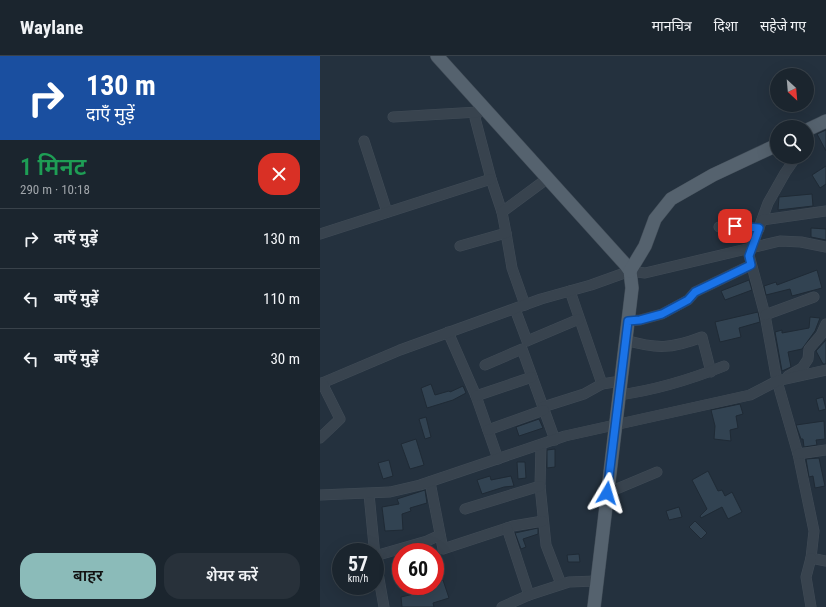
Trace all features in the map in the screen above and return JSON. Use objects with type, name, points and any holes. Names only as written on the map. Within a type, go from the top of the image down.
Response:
[{"type":"main road","points":[[437,56],[480,108],[548,178],[630,271],[632,288],[594,607]]},
{"type":"main road","points":[[814,127],[826,121]]},
{"type":"main road","points":[[630,271],[645,246],[655,219],[671,199],[712,175],[770,148]]},
{"type":"street","points":[[393,117],[480,108]]},
{"type":"street","points":[[480,108],[475,118],[490,179],[502,212],[512,268],[525,305]]},
{"type":"street","points":[[364,141],[387,212]]},
{"type":"street","points":[[791,164],[768,203],[749,256],[765,315],[777,382],[798,454],[814,531],[806,577],[811,607]]},
{"type":"street","points":[[502,212],[548,178]]},
{"type":"street","points":[[320,234],[490,179]]},
{"type":"street","points":[[719,227],[760,224],[826,212]]},
{"type":"street","points":[[460,246],[506,233]]},
{"type":"street","points":[[320,438],[340,419],[321,384],[400,350],[525,305],[630,271],[645,273],[753,246],[780,241],[801,242],[826,247]]},
{"type":"street","points":[[628,321],[640,320],[662,314],[688,300],[695,292],[751,265]]},
{"type":"street","points":[[570,291],[602,384]]},
{"type":"street","points":[[765,315],[814,297]]},
{"type":"street","points":[[515,309],[527,341],[579,319]]},
{"type":"street","points":[[320,495],[390,492],[430,482],[554,440],[615,424],[750,395],[802,368],[808,359],[809,349],[821,335],[826,324]]},
{"type":"street","points":[[448,332],[476,396],[498,459]]},
{"type":"street","points":[[625,340],[649,347],[672,347],[702,337],[711,372]]},
{"type":"street","points":[[485,365],[522,349],[554,440]]},
{"type":"street","points":[[619,395],[663,388],[711,372],[724,366]]},
{"type":"street","points":[[777,382],[826,370]]},
{"type":"street","points":[[476,396],[532,378]]},
{"type":"street","points":[[488,430],[543,408],[584,394],[602,384],[620,380]]},
{"type":"street","points":[[541,445],[540,486],[546,545],[561,584]]},
{"type":"street","points":[[798,454],[826,450]]},
{"type":"street","points":[[607,493],[657,472]]},
{"type":"street","points":[[430,482],[443,549],[507,528],[543,521]]},
{"type":"street","points":[[465,509],[540,486]]},
{"type":"street","points":[[369,494],[374,543]]},
{"type":"street","points":[[507,528],[529,595]]},
{"type":"street","points":[[384,553],[427,541],[440,535]]},
{"type":"street","points":[[810,558],[826,561]]},
{"type":"street","points":[[506,606],[529,595],[561,584],[569,582],[596,581]]},
{"type":"street","points":[[382,595],[384,607]]},
{"type":"building","points":[[826,130],[826,151],[817,134]]},
{"type":"building","points":[[826,166],[826,184],[820,188],[812,175]]},
{"type":"building","points":[[812,194],[813,206],[778,210],[779,197]]},
{"type":"building","points":[[811,228],[826,229],[826,240],[811,237]]},
{"type":"building","points":[[817,270],[822,288],[792,296],[790,289],[766,295],[764,286],[776,282],[777,285]]},
{"type":"building","points":[[749,280],[752,290],[725,300],[721,291]]},
{"type":"building","points":[[758,312],[760,322],[739,328],[741,337],[720,342],[715,322]]},
{"type":"building","points":[[810,317],[820,318],[815,331],[802,349],[788,352],[791,367],[782,371],[775,332],[782,330],[782,333],[809,328]]},
{"type":"building","points":[[826,340],[826,364],[823,364],[816,351]]},
{"type":"building","points":[[431,384],[435,395],[450,392],[463,386],[466,393],[453,400],[427,408],[421,388]]},
{"type":"building","points":[[823,397],[826,409],[819,411],[816,399]]},
{"type":"building","points":[[740,404],[743,414],[736,416],[738,428],[730,430],[731,441],[714,439],[715,426],[711,410]]},
{"type":"building","points":[[426,417],[431,437],[425,439],[419,419]]},
{"type":"building","points":[[539,419],[543,428],[519,436],[516,427]]},
{"type":"building","points":[[824,421],[825,439],[816,440],[817,445],[804,447],[803,439],[801,439],[796,425]]},
{"type":"building","points":[[416,439],[424,465],[410,469],[401,444]]},
{"type":"building","points":[[555,449],[555,467],[547,468],[547,450]]},
{"type":"building","points":[[819,458],[825,486],[815,488],[813,476],[809,477],[806,459]]},
{"type":"building","points":[[389,460],[393,476],[383,479],[378,463]]},
{"type":"building","points":[[517,462],[525,462],[526,478],[518,479]]},
{"type":"building","points":[[708,471],[718,491],[722,490],[725,496],[732,492],[742,512],[728,519],[722,507],[701,518],[700,516],[707,509],[692,480]]},
{"type":"building","points":[[490,476],[491,480],[511,476],[514,486],[504,487],[482,494],[477,480]]},
{"type":"building","points":[[425,490],[427,503],[410,508],[411,511],[402,514],[403,530],[385,531],[382,507],[399,504],[397,499]]},
{"type":"building","points":[[679,507],[682,517],[669,520],[666,511]]},
{"type":"building","points":[[695,521],[707,533],[701,539],[689,527]]},
{"type":"building","points":[[538,528],[538,534],[523,539],[526,547],[521,549],[515,533]]},
{"type":"building","points":[[579,554],[580,562],[568,562],[567,555]]},
{"type":"building","points":[[444,583],[449,598],[433,603],[434,607],[402,607],[401,597],[410,595],[444,595]]},
{"type":"route","points":[[607,493],[628,321],[640,320],[662,314],[688,300],[695,292],[709,287],[751,265],[749,256],[759,228],[735,226]]}]
